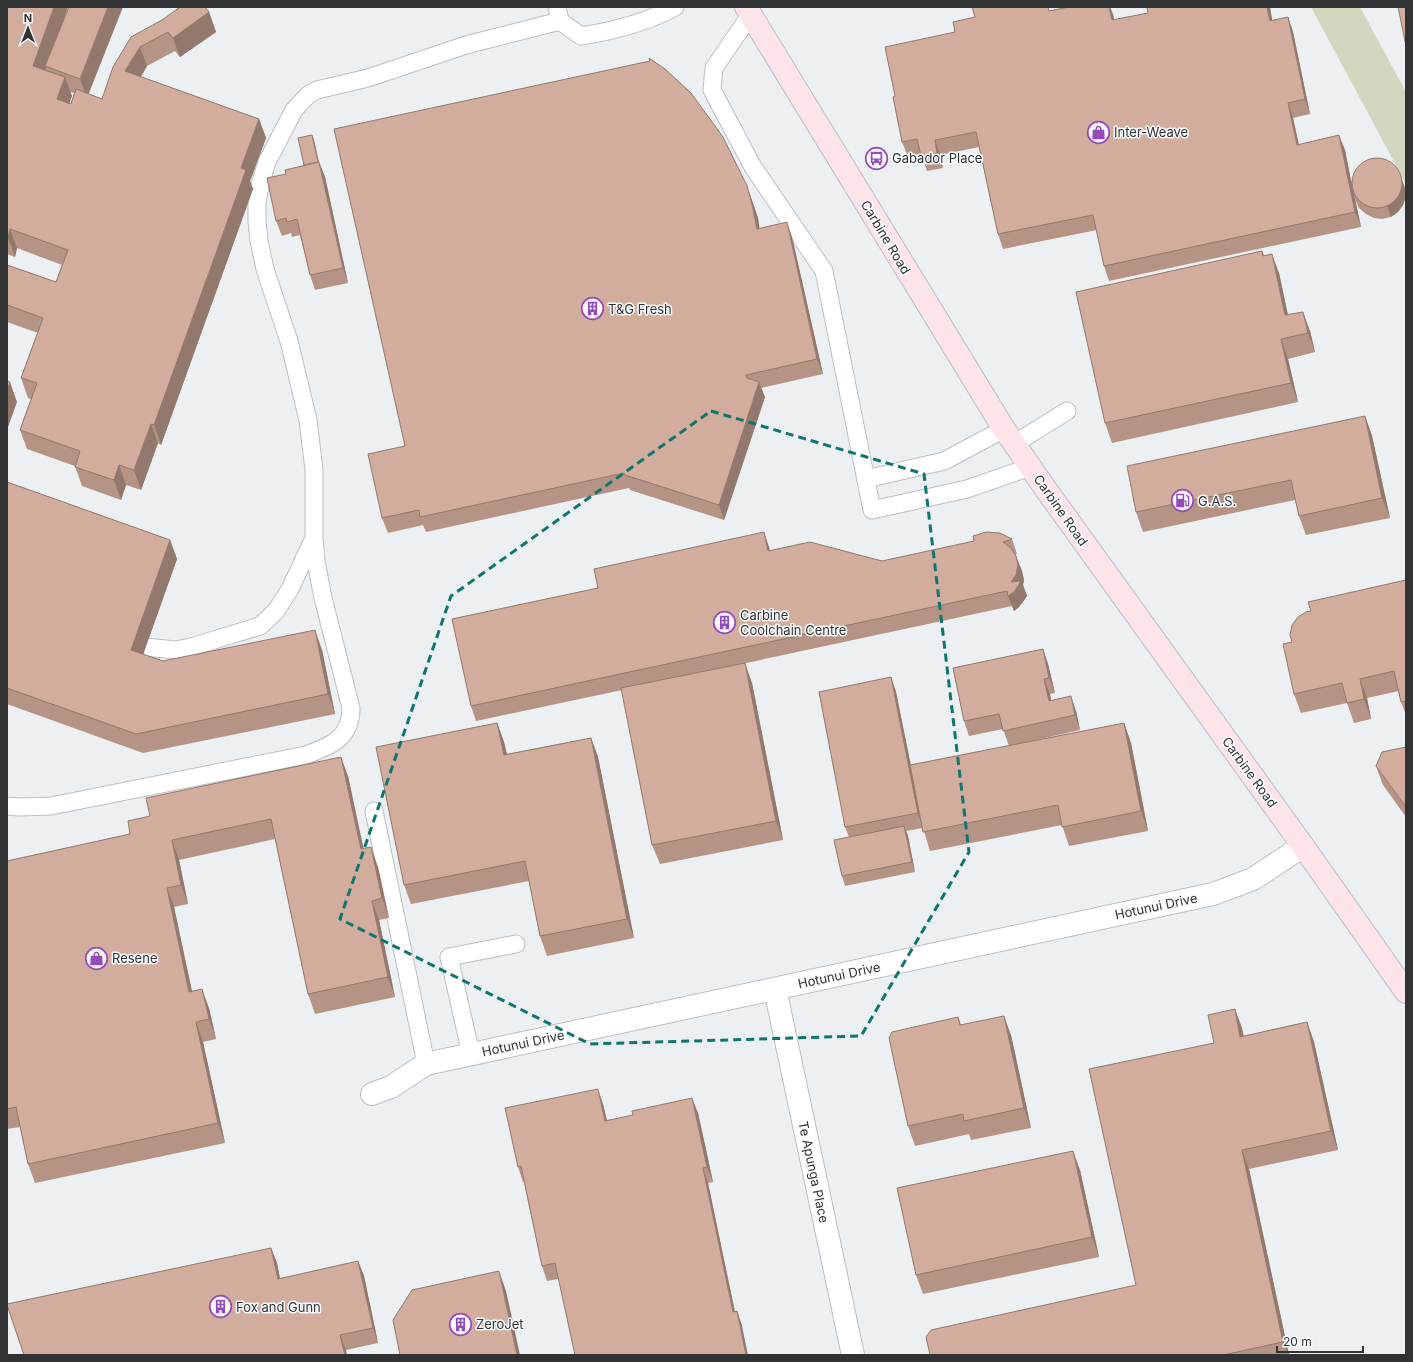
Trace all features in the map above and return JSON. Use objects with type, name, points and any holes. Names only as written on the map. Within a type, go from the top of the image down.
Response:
[{"type":"main road","name":"Carbine Road","points":[[750,9],[1009,437],[1406,992]]},
{"type":"street","name":"Hotunui Drive","points":[[372,1094],[391,1087],[426,1064],[1213,894],[1252,879],[1303,846]]},
{"type":"street","name":"Te Apunga Place","points":[[775,989],[853,1355]]},
{"type":"lane","points":[[7,806],[51,806],[306,756],[335,742],[342,736],[347,728],[351,718],[351,708],[323,598],[316,561],[314,538],[314,470],[308,420],[289,341],[265,269],[258,241],[257,201],[261,181],[267,162],[294,110],[308,95],[317,90],[368,78],[558,14],[581,36],[602,33],[638,23],[674,7]]},
{"type":"lane","points":[[750,9],[714,68],[712,90],[753,167],[824,271],[872,510],[968,489],[1030,467]]},
{"type":"lane","points":[[866,479],[944,461],[1009,437],[1067,411]]},
{"type":"lane","points":[[146,647],[175,650],[191,647],[260,626],[276,612],[290,589],[314,538]]},
{"type":"lane","points":[[374,811],[426,1064]]},
{"type":"lane","points":[[471,1054],[449,957],[516,944]]},
{"type":"highlighted area","points":[[711,411],[924,474],[969,852],[861,1036],[590,1044],[340,919],[451,596]]},
{"type":"green space","points":[[1311,7],[1360,7],[1406,92],[1406,184]]},
{"type":"building","points":[[7,7],[54,7],[33,66],[65,77],[57,99],[71,104],[76,89],[102,99],[113,67],[131,37],[162,20],[180,7],[205,7],[209,12],[173,38],[168,32],[140,47],[125,71],[259,119],[241,168],[246,170],[154,425],[151,424],[134,470],[119,465],[114,480],[75,467],[80,451],[20,430],[37,383],[21,378],[43,318],[7,305],[7,265],[56,282],[68,250],[10,229],[8,238],[7,237]]},
{"type":"building","points":[[69,7],[108,7],[80,79],[45,66]]},
{"type":"building","name":"Inter-Weave","points":[[972,7],[1048,7],[1049,11],[1069,7],[1109,7],[1112,20],[1148,13],[1147,7],[1267,7],[1270,21],[1288,17],[1305,99],[1288,103],[1297,145],[1339,135],[1355,212],[1104,266],[1093,215],[998,234],[976,132],[935,140],[937,153],[921,156],[917,139],[902,142],[893,97],[895,96],[885,47],[955,32],[953,22],[975,17]]},
{"type":"building","points":[[1398,7],[1406,7],[1406,46]]},
{"type":"building","name":"T&G Fresh","points":[[649,58],[665,69],[691,93],[723,137],[747,186],[757,229],[787,222],[817,359],[746,375],[747,378],[759,382],[719,505],[625,475],[624,473],[420,517],[419,510],[382,518],[368,454],[405,446],[334,129],[650,61]]},
{"type":"building","points":[[312,135],[318,162],[304,165],[298,138]]},
{"type":"building","points":[[1372,158],[1382,158],[1395,165],[1402,178],[1402,188],[1395,201],[1382,208],[1372,208],[1363,204],[1356,197],[1352,188],[1352,178],[1356,169],[1363,162]]},
{"type":"building","points":[[319,162],[343,268],[310,275],[297,219],[287,222],[286,218],[276,221],[267,178],[286,174],[285,170]]},
{"type":"building","points":[[1262,251],[1263,256],[1272,254],[1285,315],[1303,312],[1308,333],[1281,339],[1291,383],[1105,423],[1076,292]]},
{"type":"building","points":[[7,381],[10,382],[7,391]]},
{"type":"building","points":[[1365,416],[1382,498],[1299,516],[1291,480],[1136,512],[1127,466]]},
{"type":"building","points":[[7,482],[170,540],[131,650],[163,661],[315,630],[328,694],[136,734],[7,688]]},
{"type":"building","name":"Carbine Coolchain Centre","points":[[764,532],[768,551],[810,542],[882,561],[974,541],[973,536],[986,532],[1000,533],[1012,539],[1003,542],[1011,548],[1016,556],[1018,565],[1016,575],[1011,582],[1021,581],[1014,592],[1008,596],[1007,591],[471,706],[452,619],[598,588],[594,569]]},
{"type":"building","points":[[1406,580],[1406,701],[1401,702],[1394,671],[1360,679],[1364,699],[1347,703],[1342,683],[1294,694],[1283,644],[1292,642],[1290,635],[1292,625],[1298,617],[1311,611],[1308,602]]},
{"type":"building","points":[[1043,649],[1049,678],[1044,679],[1049,701],[1071,696],[1075,715],[1003,731],[999,714],[964,721],[953,668]]},
{"type":"building","points":[[745,663],[776,821],[652,845],[621,688]]},
{"type":"building","points":[[891,677],[918,813],[845,827],[819,692]]},
{"type":"building","points":[[497,723],[504,755],[591,738],[627,919],[540,936],[525,861],[404,885],[376,747]]},
{"type":"building","points":[[1124,723],[1141,811],[1062,827],[1058,805],[923,832],[910,765]]},
{"type":"building","points":[[1406,747],[1406,807],[1376,766],[1382,752]]},
{"type":"building","name":"Resene","points":[[341,757],[361,849],[371,847],[382,898],[372,901],[388,977],[308,994],[271,819],[172,840],[181,885],[167,888],[189,992],[202,989],[209,1019],[196,1022],[218,1123],[28,1164],[16,1107],[7,1109],[7,861],[130,834],[128,821],[150,816],[146,798]]},
{"type":"building","points":[[904,826],[912,862],[842,876],[834,840]]},
{"type":"building","points":[[1235,1009],[1240,1037],[1307,1022],[1331,1131],[1242,1150],[1283,1342],[1223,1355],[930,1355],[926,1337],[931,1330],[1136,1285],[1089,1069],[1214,1043],[1208,1015]]},
{"type":"building","points":[[1004,1016],[1024,1108],[964,1121],[963,1114],[908,1126],[889,1038],[892,1032],[958,1017],[960,1025]]},
{"type":"building","points":[[598,1089],[605,1121],[633,1115],[632,1111],[692,1098],[707,1167],[703,1168],[733,1312],[737,1311],[746,1355],[575,1355],[555,1263],[542,1266],[521,1166],[518,1167],[505,1108]]},
{"type":"building","points":[[1073,1151],[1092,1237],[916,1275],[897,1188]]},
{"type":"building","name":"Fox and Gunn","points":[[271,1248],[278,1279],[358,1261],[373,1328],[340,1335],[345,1355],[24,1355],[7,1305],[7,1304]]},
{"type":"building","name":"ZeroJet","points":[[499,1271],[517,1355],[400,1355],[393,1320],[412,1290]]},
{"type":"place","name":"Inter-Weave","points":[[1099,132]]},
{"type":"place","name":"Gabador Place","points":[[877,158]]},
{"type":"place","name":"T&G Fresh","points":[[592,309]]},
{"type":"place","name":"G.A.S.","points":[[1182,501]]},
{"type":"place","name":"Carbine Coolchain Centre","points":[[724,622]]},
{"type":"place","name":"Resene","points":[[96,958]]},
{"type":"place","name":"Fox and Gunn","points":[[221,1307]]},
{"type":"place","name":"ZeroJet","points":[[461,1324]]}]
